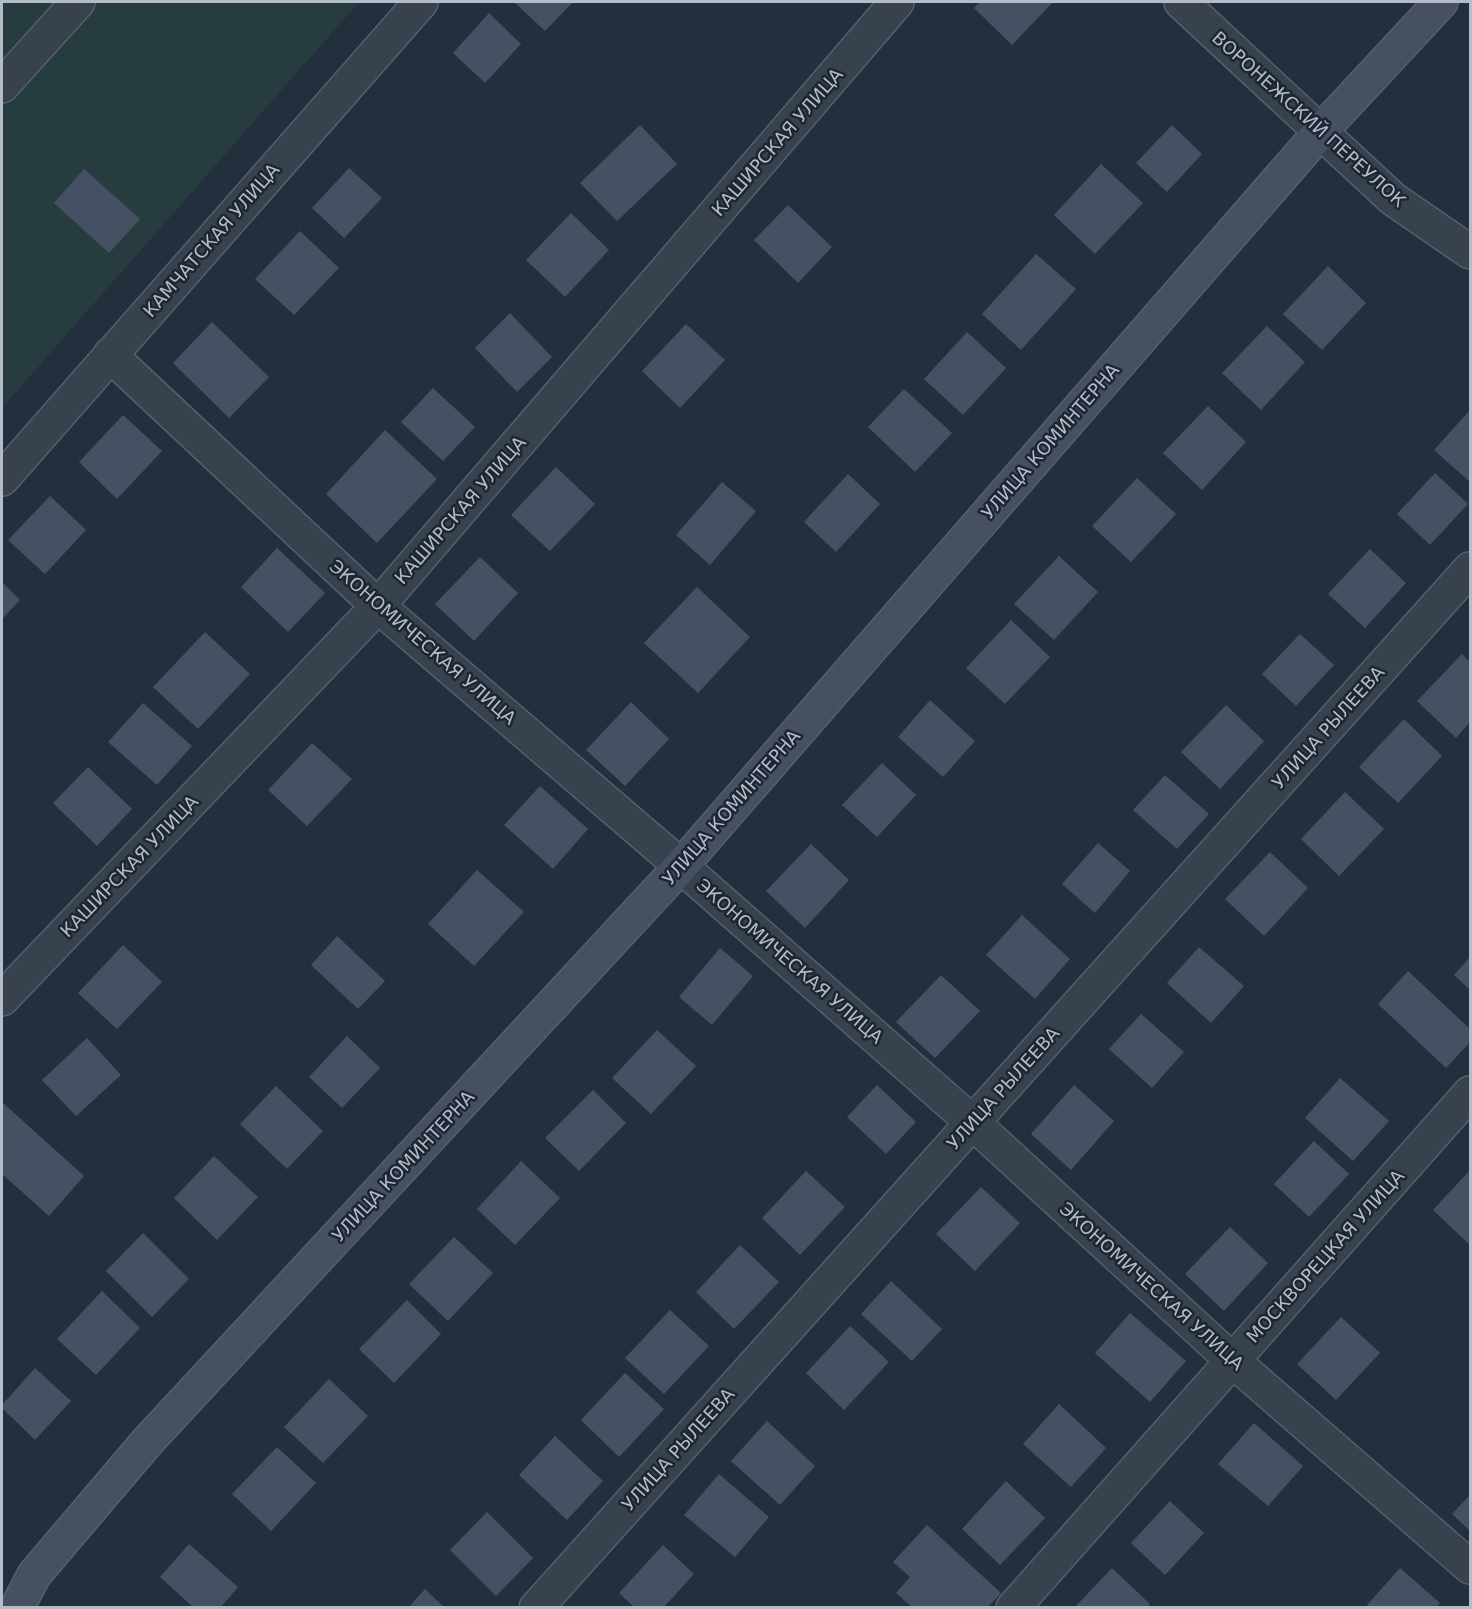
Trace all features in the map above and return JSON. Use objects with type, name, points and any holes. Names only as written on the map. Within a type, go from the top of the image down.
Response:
[{"type":"street","points":[[2,86],[78,2]]},
{"type":"street","name":"КАМЧАТСКАЯ УЛИЦА","points":[[2,479],[421,2]]},
{"type":"street","name":"КАШИРСКАЯ УЛИЦА","points":[[2,999],[378,606],[897,2]]},
{"type":"street","name":"ВОРОНЕЖСКИЙ ПЕРЕУЛОК","points":[[1181,2],[1393,199],[1470,252]]},
{"type":"street","name":"УЛИЦА КОМИНТЕРНА","points":[[17,1608],[34,1575],[147,1442],[681,866],[1321,131],[1440,2]]},
{"type":"street","name":"ЭКОНОМИЧЕСКАЯ УЛИЦА","points":[[110,355],[378,606],[681,866],[972,1122],[1232,1360],[1470,1567]]},
{"type":"street","name":"УЛИЦА РЫЛЕЕВА","points":[[536,1608],[1470,569]]},
{"type":"street","name":"МОСКВОРЕЦКАЯ УЛИЦА","points":[[1013,1608],[1470,1093]]},
{"type":"green space","points":[[2,2],[359,2],[2,408]]},
{"type":"building","points":[[514,2],[573,2],[545,31]]},
{"type":"building","points":[[980,2],[1053,2],[1012,45],[974,8]]},
{"type":"building","points":[[489,13],[521,44],[485,83],[453,53]]},
{"type":"building","points":[[640,125],[677,164],[617,221],[580,183]]},
{"type":"building","points":[[1172,125],[1202,154],[1167,192],[1136,163]]},
{"type":"building","points":[[1101,164],[1143,203],[1095,254],[1054,215]]},
{"type":"building","points":[[349,168],[382,198],[344,238],[312,208]]},
{"type":"building","points":[[84,169],[140,219],[109,253],[54,203]]},
{"type":"building","points":[[788,205],[832,247],[798,283],[754,240]]},
{"type":"building","points":[[571,213],[609,250],[565,297],[526,260]]},
{"type":"building","points":[[300,231],[339,268],[294,315],[255,279]]},
{"type":"building","points":[[1036,254],[1076,289],[1021,350],[982,314]]},
{"type":"building","points":[[1328,266],[1366,303],[1322,350],[1283,314]]},
{"type":"building","points":[[510,313],[552,357],[517,392],[475,348]]},
{"type":"building","points":[[212,322],[269,377],[229,418],[173,363]]},
{"type":"building","points":[[686,324],[725,360],[680,408],[642,371]]},
{"type":"building","points":[[1267,326],[1305,362],[1261,410],[1222,373]]},
{"type":"building","points":[[967,332],[1006,368],[963,415],[924,379]]},
{"type":"building","points":[[433,388],[475,427],[443,461],[401,422]]},
{"type":"building","points":[[904,389],[952,433],[915,472],[868,427]]},
{"type":"building","points":[[1208,406],[1246,442],[1202,490],[1163,453]]},
{"type":"building","points":[[1470,410],[1470,482],[1434,450]]},
{"type":"building","points":[[123,415],[162,451],[117,499],[79,462]]},
{"type":"building","points":[[385,430],[437,479],[377,543],[326,494]]},
{"type":"building","points":[[556,467],[595,504],[550,551],[511,515]]},
{"type":"building","points":[[1435,473],[1468,504],[1430,545],[1397,514]]},
{"type":"building","points":[[848,474],[880,504],[836,552],[804,522]]},
{"type":"building","points":[[1137,478],[1176,514],[1131,562],[1092,526]]},
{"type":"building","points":[[722,482],[756,511],[710,565],[676,535]]},
{"type":"building","points":[[50,496],[86,530],[45,574],[8,540]]},
{"type":"building","points":[[277,548],[325,593],[288,632],[241,587]]},
{"type":"building","points":[[1370,549],[1406,583],[1365,628],[1328,594]]},
{"type":"building","points":[[1059,556],[1098,592],[1054,640],[1014,604]]},
{"type":"building","points":[[480,557],[518,593],[474,641],[435,604]]},
{"type":"building","points":[[2,582],[20,600],[2,619]]},
{"type":"building","points":[[697,587],[750,637],[698,693],[644,643]]},
{"type":"building","points":[[1011,620],[1050,657],[1005,704],[966,668]]},
{"type":"building","points":[[205,632],[250,674],[198,729],[153,687]]},
{"type":"building","points":[[1300,634],[1334,665],[1296,706],[1262,674]]},
{"type":"building","points":[[1462,654],[1470,662],[1470,722],[1456,738],[1417,701]]},
{"type":"building","points":[[930,700],[975,741],[943,777],[898,737]]},
{"type":"building","points":[[631,702],[669,739],[625,786],[586,750]]},
{"type":"building","points":[[143,703],[192,746],[157,785],[108,742]]},
{"type":"building","points":[[1226,705],[1264,741],[1220,789],[1181,752]]},
{"type":"building","points":[[1404,719],[1442,756],[1398,803],[1359,767]]},
{"type":"building","points":[[312,743],[352,779],[307,826],[268,790]]},
{"type":"building","points":[[882,763],[916,795],[877,837],[842,805]]},
{"type":"building","points":[[88,767],[132,809],[97,846],[53,803]]},
{"type":"building","points":[[1165,775],[1209,814],[1177,849],[1133,810]]},
{"type":"building","points":[[540,786],[588,829],[553,869],[504,825]]},
{"type":"building","points":[[1345,792],[1384,829],[1339,876],[1301,839]]},
{"type":"building","points":[[1098,843],[1130,871],[1095,913],[1062,884]]},
{"type":"building","points":[[811,844],[849,880],[805,928],[766,891]]},
{"type":"building","points":[[1270,852],[1308,888],[1264,936],[1225,899]]},
{"type":"building","points":[[477,870],[524,912],[474,966],[428,924]]},
{"type":"building","points":[[1022,915],[1070,959],[1035,999],[986,955]]},
{"type":"building","points":[[337,936],[385,981],[358,1009],[311,965]]},
{"type":"building","points":[[123,945],[162,982],[117,1029],[78,993]]},
{"type":"building","points":[[1199,947],[1244,986],[1211,1023],[1167,983]]},
{"type":"building","points":[[720,948],[753,976],[712,1025],[679,997]]},
{"type":"building","points":[[1470,957],[1470,990],[1454,975]]},
{"type":"building","points":[[1408,971],[1470,1029],[1470,1042],[1446,1068],[1378,1004]]},
{"type":"building","points":[[941,975],[980,1011],[935,1058],[896,1022]]},
{"type":"building","points":[[1141,1014],[1184,1052],[1152,1088],[1109,1049]]},
{"type":"building","points":[[657,1030],[696,1066],[651,1114],[612,1078]]},
{"type":"building","points":[[347,1036],[380,1068],[342,1108],[309,1077]]},
{"type":"building","points":[[87,1038],[121,1075],[76,1116],[42,1080]]},
{"type":"building","points":[[1340,1078],[1389,1121],[1353,1161],[1305,1118]]},
{"type":"building","points":[[877,1085],[916,1122],[886,1154],[847,1117]]},
{"type":"building","points":[[1074,1085],[1114,1121],[1071,1170],[1031,1134]]},
{"type":"building","points":[[276,1086],[323,1131],[287,1169],[240,1124]]},
{"type":"building","points":[[593,1090],[626,1123],[579,1171],[545,1138]]},
{"type":"building","points":[[2,1102],[84,1176],[49,1216],[2,1174]]},
{"type":"building","points":[[1314,1141],[1349,1174],[1309,1217],[1274,1184]]},
{"type":"building","points":[[214,1156],[258,1197],[217,1240],[174,1198]]},
{"type":"building","points":[[521,1161],[560,1198],[515,1245],[477,1209]]},
{"type":"building","points":[[1470,1170],[1470,1245],[1433,1210]]},
{"type":"building","points":[[806,1171],[845,1207],[800,1255],[762,1218]]},
{"type":"building","points":[[981,1187],[1020,1223],[975,1271],[936,1234]]},
{"type":"building","points":[[1230,1227],[1268,1263],[1224,1311],[1185,1274]]},
{"type":"building","points":[[143,1233],[189,1279],[152,1317],[106,1271]]},
{"type":"building","points":[[454,1237],[493,1273],[448,1321],[409,1284]]},
{"type":"building","points":[[740,1245],[779,1282],[734,1329],[696,1292]]},
{"type":"building","points":[[891,1281],[942,1329],[912,1361],[861,1314]]},
{"type":"building","points":[[102,1291],[140,1328],[96,1375],[57,1339]]},
{"type":"building","points":[[407,1300],[441,1334],[394,1383],[359,1349]]},
{"type":"building","points":[[670,1310],[709,1346],[664,1394],[625,1358]]},
{"type":"building","points":[[1130,1313],[1186,1361],[1150,1402],[1095,1353]]},
{"type":"building","points":[[1341,1317],[1380,1353],[1336,1400],[1297,1364]]},
{"type":"building","points":[[850,1326],[889,1362],[844,1410],[806,1373]]},
{"type":"building","points":[[35,1368],[71,1401],[35,1440],[2,1408],[2,1405]]},
{"type":"building","points":[[625,1373],[664,1409],[619,1457],[581,1420]]},
{"type":"building","points":[[329,1379],[368,1416],[323,1463],[284,1427]]},
{"type":"building","points":[[1059,1404],[1106,1448],[1071,1487],[1023,1444]]},
{"type":"building","points":[[767,1421],[815,1466],[780,1505],[731,1461]]},
{"type":"building","points":[[1254,1423],[1303,1466],[1268,1506],[1218,1464]]},
{"type":"building","points":[[555,1436],[603,1481],[567,1520],[519,1475]]},
{"type":"building","points":[[277,1447],[316,1483],[271,1531],[232,1494]]},
{"type":"building","points":[[719,1474],[769,1517],[735,1557],[684,1515]]},
{"type":"building","points":[[1006,1481],[1045,1518],[1000,1565],[962,1529]]},
{"type":"building","points":[[1470,1495],[1470,1531],[1452,1514]]},
{"type":"building","points":[[1170,1501],[1204,1533],[1165,1575],[1131,1543]]},
{"type":"building","points":[[487,1512],[533,1558],[496,1596],[450,1550]]},
{"type":"building","points":[[927,1525],[1001,1593],[987,1608],[913,1608],[896,1593],[910,1577],[893,1562]]},
{"type":"building","points":[[189,1544],[238,1587],[220,1608],[194,1608],[160,1577]]},
{"type":"building","points":[[663,1545],[694,1574],[663,1608],[635,1608],[619,1593]]},
{"type":"building","points":[[1112,1568],[1150,1604],[1147,1608],[1074,1608]]},
{"type":"building","points":[[1400,1568],[1440,1603],[1436,1608],[1370,1608],[1367,1605]]},
{"type":"building","points":[[425,1589],[445,1608],[408,1608]]}]
